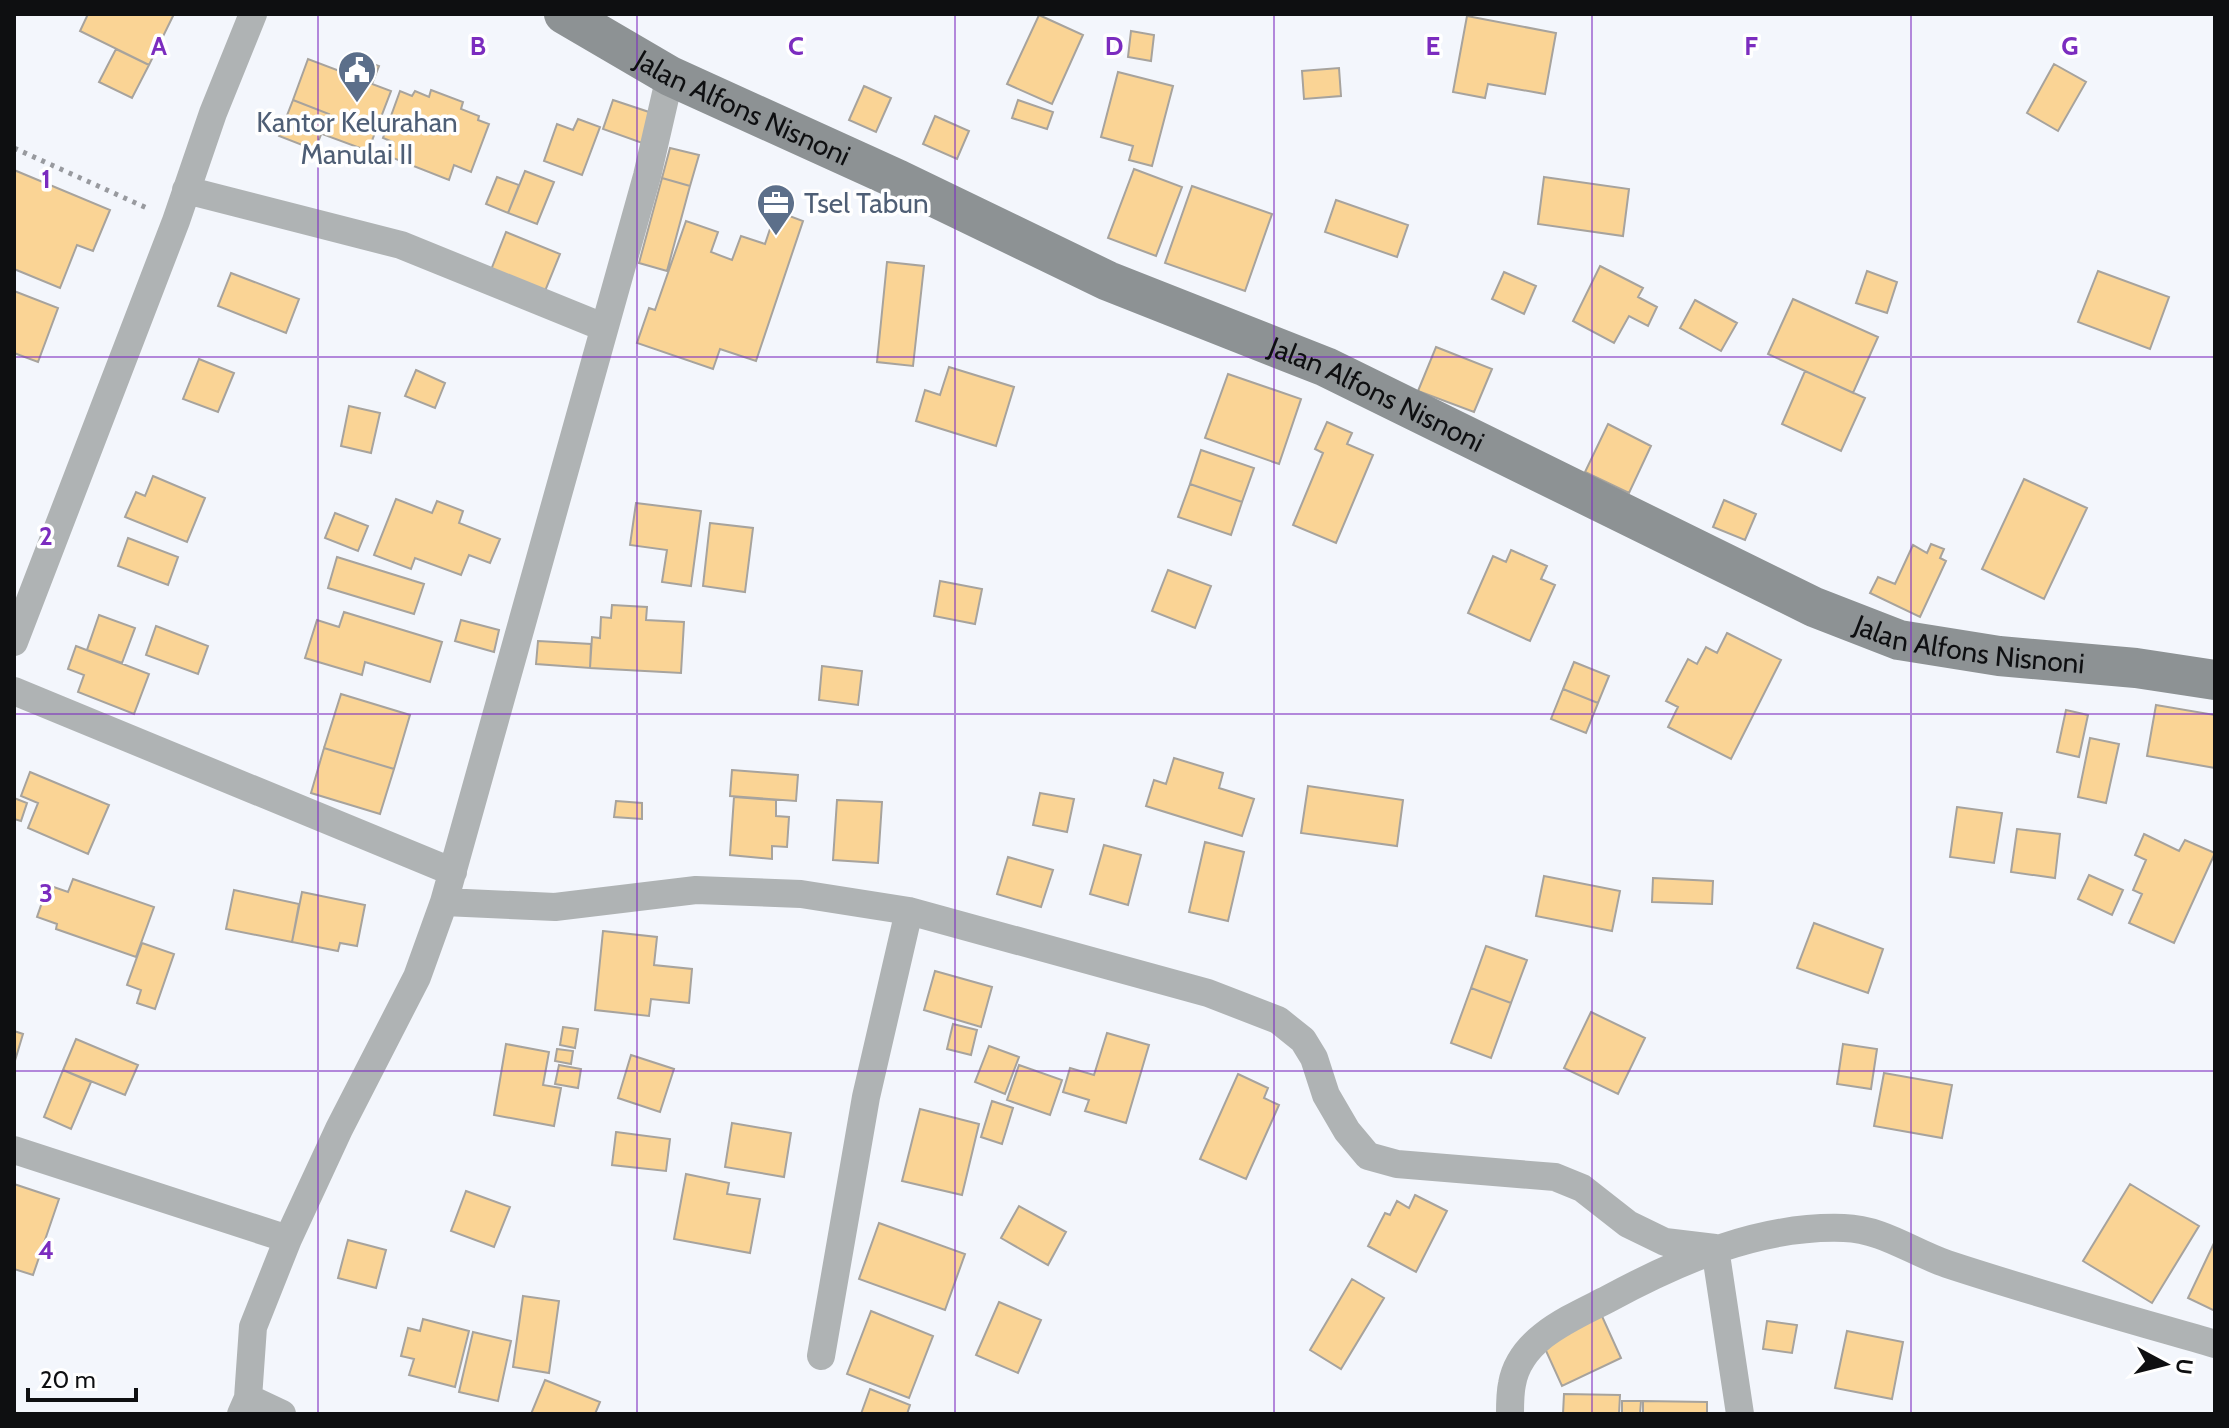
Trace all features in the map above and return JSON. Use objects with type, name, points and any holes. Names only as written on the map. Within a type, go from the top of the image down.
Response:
[{"type":"main road","name":"Jalan Alfons Nisnoni","points":[[586,19],[670,76],[899,180],[1108,281],[1326,367],[1814,607],[1899,640],[1999,656],[2136,668],[2215,680]]},
{"type":"street","points":[[14,642],[253,14]]},
{"type":"street","points":[[282,1414],[244,1406],[253,1327],[288,1239],[339,1129],[417,977],[444,902],[647,176],[670,76]]},
{"type":"street","points":[[186,190],[401,245],[603,327]]},
{"type":"street","points":[[14,691],[453,872]]},
{"type":"street","points":[[444,902],[555,907],[696,890],[801,894],[909,911],[1208,993],[1278,1020],[1303,1040],[1314,1058],[1326,1095],[1347,1131],[1368,1156],[1397,1164],[1555,1177],[1582,1188],[1628,1224],[1665,1242],[1715,1248]]},
{"type":"street","points":[[821,1356],[866,1097],[909,911]]},
{"type":"street","points":[[14,1150],[288,1239]]},
{"type":"street","points":[[1510,1414],[1512,1381],[1528,1347],[1563,1323],[1715,1248],[1799,1229],[1847,1227],[1892,1238],[1942,1262],[2215,1344]]},
{"type":"street","points":[[1715,1248],[1740,1414]]},
{"type":"path","points":[[14,148],[176,221]]},
{"type":"building","points":[[88,14],[174,14],[149,65],[80,31]]},
{"type":"building","points":[[1039,15],[1083,35],[1052,104],[1007,84]]},
{"type":"building","points":[[1467,16],[1556,33],[1545,94],[1488,84],[1485,98],[1453,92]]},
{"type":"building","points":[[1131,31],[1154,35],[1151,61],[1128,57]]},
{"type":"building","points":[[116,49],[149,65],[132,98],[99,82]]},
{"type":"building","points":[[348,55],[379,66],[372,84],[391,91],[368,151],[322,134],[329,114],[293,100],[308,59],[342,72]]},
{"type":"building","points":[[2054,64],[2086,82],[2058,131],[2027,113]]},
{"type":"building","points":[[1339,68],[1341,96],[1304,99],[1302,71]]},
{"type":"building","points":[[1118,72],[1173,86],[1152,166],[1129,160],[1133,146],[1101,137]]},
{"type":"building","points":[[864,86],[891,98],[876,132],[849,120]]},
{"type":"building","points":[[431,90],[463,102],[461,109],[489,124],[471,172],[454,165],[449,180],[388,156],[393,142],[383,138],[400,91],[412,96],[415,91],[429,97]]},
{"type":"building","points":[[293,100],[329,114],[315,150],[279,136]]},
{"type":"building","points":[[613,100],[655,114],[645,144],[603,129]]},
{"type":"building","points":[[1018,100],[1053,112],[1047,129],[1012,118]]},
{"type":"building","points":[[935,116],[969,131],[957,159],[923,144]]},
{"type":"building","points":[[578,119],[600,127],[582,175],[544,161],[557,124],[573,130]]},
{"type":"building","points":[[670,148],[699,155],[690,186],[662,178]]},
{"type":"building","points":[[1134,169],[1182,187],[1156,256],[1108,238]]},
{"type":"building","points":[[14,170],[110,210],[93,251],[77,245],[60,288],[14,269]]},
{"type":"building","points":[[525,171],[554,182],[537,224],[508,213]]},
{"type":"building","points":[[497,177],[519,185],[508,213],[486,204]]},
{"type":"building","points":[[1544,177],[1629,189],[1623,236],[1538,224]]},
{"type":"building","points":[[662,178],[690,186],[667,271],[639,263]]},
{"type":"building","points":[[1192,186],[1272,214],[1245,291],[1165,263]]},
{"type":"building","points":[[1336,200],[1408,225],[1397,257],[1325,232]]},
{"type":"building","points":[[776,211],[803,221],[756,361],[720,349],[713,369],[637,343],[649,308],[655,310],[686,221],[718,232],[711,252],[732,260],[741,236],[765,244]]},
{"type":"building","points":[[506,232],[560,254],[543,296],[489,275]]},
{"type":"building","points":[[887,262],[924,266],[913,366],[877,362]]},
{"type":"building","points":[[1600,266],[1643,288],[1638,297],[1657,307],[1648,326],[1629,316],[1614,343],[1573,321]]},
{"type":"building","points":[[1867,271],[1897,282],[1887,313],[1856,303]]},
{"type":"building","points":[[2098,271],[2169,297],[2150,349],[2078,322]]},
{"type":"building","points":[[1504,272],[1536,286],[1524,314],[1492,299]]},
{"type":"building","points":[[231,273],[299,299],[286,333],[218,306]]},
{"type":"building","points":[[14,291],[58,308],[38,362],[14,353]]},
{"type":"building","points":[[1793,299],[1878,337],[1853,393],[1768,354]]},
{"type":"building","points":[[1695,300],[1737,323],[1721,351],[1680,328]]},
{"type":"building","points":[[1436,347],[1492,369],[1474,412],[1418,391]]},
{"type":"building","points":[[199,359],[234,373],[218,412],[183,399]]},
{"type":"building","points":[[949,367],[1014,387],[996,446],[916,421],[925,390],[940,395]]},
{"type":"building","points":[[416,370],[445,383],[435,408],[405,396]]},
{"type":"building","points":[[1805,371],[1865,398],[1841,451],[1782,424]]},
{"type":"building","points":[[1228,374],[1301,399],[1279,464],[1205,438]]},
{"type":"building","points":[[349,406],[380,413],[371,453],[341,446]]},
{"type":"building","points":[[1327,422],[1352,433],[1347,444],[1373,455],[1336,543],[1293,525],[1323,453],[1315,449]]},
{"type":"building","points":[[1608,424],[1651,446],[1629,493],[1585,472]]},
{"type":"building","points":[[1201,450],[1254,468],[1242,502],[1190,484]]},
{"type":"building","points":[[153,476],[205,498],[187,542],[125,517],[136,492],[145,496]]},
{"type":"building","points":[[2024,479],[2087,508],[2044,599],[1982,569]]},
{"type":"building","points":[[1190,484],[1242,502],[1231,535],[1178,517]]},
{"type":"building","points":[[396,499],[432,513],[437,501],[463,511],[459,523],[500,539],[490,563],[469,555],[461,575],[415,558],[411,569],[374,555]]},
{"type":"building","points":[[1724,500],[1756,514],[1745,540],[1713,527]]},
{"type":"building","points":[[636,503],[701,511],[691,586],[662,582],[667,550],[630,545]]},
{"type":"building","points":[[335,513],[368,526],[358,551],[325,538]]},
{"type":"building","points":[[710,523],[753,528],[745,592],[703,586]]},
{"type":"building","points":[[128,538],[178,557],[168,585],[118,566]]},
{"type":"building","points":[[1931,544],[1944,549],[1940,558],[1946,561],[1920,617],[1870,593],[1878,577],[1895,584],[1913,545],[1927,553]]},
{"type":"building","points":[[1511,550],[1547,566],[1541,579],[1555,585],[1530,641],[1468,613],[1493,556],[1506,562]]},
{"type":"building","points":[[337,557],[424,584],[414,614],[328,588]]},
{"type":"building","points":[[1168,570],[1211,586],[1195,628],[1152,611]]},
{"type":"building","points":[[940,581],[982,589],[975,624],[934,616]]},
{"type":"building","points":[[612,605],[647,607],[646,620],[684,622],[681,673],[590,668],[592,637],[600,638],[601,617],[611,618]]},
{"type":"building","points":[[344,612],[442,642],[430,682],[365,662],[362,675],[305,658],[317,620],[339,627]]},
{"type":"building","points":[[99,615],[135,628],[122,663],[87,650]]},
{"type":"building","points":[[461,620],[499,630],[494,652],[455,641]]},
{"type":"building","points":[[156,626],[208,646],[198,674],[146,655]]},
{"type":"building","points":[[1727,633],[1781,660],[1731,759],[1668,727],[1678,707],[1666,701],[1688,659],[1697,664],[1706,647],[1717,653]]},
{"type":"building","points":[[538,641],[591,644],[590,668],[536,664]]},
{"type":"building","points":[[76,646],[149,674],[134,714],[78,692],[84,675],[68,669]]},
{"type":"building","points":[[1574,662],[1609,676],[1598,703],[1563,689]]},
{"type":"building","points":[[822,666],[862,671],[858,705],[819,700]]},
{"type":"building","points":[[1563,689],[1598,703],[1586,733],[1551,719]]},
{"type":"building","points":[[341,694],[410,715],[394,769],[324,748]]},
{"type":"building","points":[[2156,705],[2215,715],[2215,768],[2147,756]]},
{"type":"building","points":[[2066,710],[2088,715],[2079,757],[2057,752]]},
{"type":"building","points":[[2090,738],[2119,744],[2106,803],[2078,797]]},
{"type":"building","points":[[324,748],[394,769],[380,814],[311,793]]},
{"type":"building","points":[[1174,758],[1223,773],[1219,788],[1254,799],[1242,836],[1146,806],[1154,780],[1166,784]]},
{"type":"building","points":[[732,770],[798,775],[796,801],[730,796]]},
{"type":"building","points":[[30,772],[109,805],[88,854],[28,828],[38,803],[21,796]]},
{"type":"building","points":[[1308,786],[1403,800],[1397,846],[1301,833]]},
{"type":"building","points":[[1040,793],[1074,799],[1067,832],[1033,825]]},
{"type":"building","points":[[734,797],[776,800],[776,816],[789,817],[787,847],[772,846],[772,859],[730,855]]},
{"type":"building","points":[[14,798],[27,803],[21,821],[14,819]]},
{"type":"building","points":[[837,800],[882,802],[878,863],[833,860]]},
{"type":"building","points":[[616,801],[642,803],[642,819],[614,817]]},
{"type":"building","points":[[1957,807],[2002,813],[1994,863],[1950,857]]},
{"type":"building","points":[[2017,829],[2060,834],[2055,878],[2011,872]]},
{"type":"building","points":[[2144,834],[2179,851],[2185,840],[2215,853],[2174,943],[2129,923],[2142,894],[2133,890],[2146,860],[2135,855]]},
{"type":"building","points":[[1205,842],[1244,852],[1228,921],[1189,912]]},
{"type":"building","points":[[1104,845],[1141,855],[1128,905],[1090,894]]},
{"type":"building","points":[[1008,857],[1053,870],[1041,907],[997,894]]},
{"type":"building","points":[[2089,875],[2123,890],[2112,915],[2078,899]]},
{"type":"building","points":[[1544,876],[1620,891],[1612,931],[1536,916]]},
{"type":"building","points":[[1653,878],[1713,881],[1712,904],[1652,902]]},
{"type":"building","points":[[73,879],[154,907],[136,957],[56,929],[57,924],[37,917],[48,885],[68,892]]},
{"type":"building","points":[[234,890],[299,904],[292,942],[226,929]]},
{"type":"building","points":[[302,892],[365,905],[357,946],[340,943],[338,951],[292,942]]},
{"type":"building","points":[[1814,923],[1883,949],[1868,993],[1797,968]]},
{"type":"building","points":[[603,931],[657,937],[654,965],[692,969],[689,1003],[651,999],[649,1016],[595,1010]]},
{"type":"building","points":[[142,943],[174,954],[155,1009],[137,1003],[141,990],[127,985]]},
{"type":"building","points":[[1486,946],[1527,960],[1511,1003],[1471,988]]},
{"type":"building","points":[[935,971],[992,987],[981,1027],[924,1010]]},
{"type":"building","points":[[1471,988],[1511,1003],[1491,1058],[1451,1043]]},
{"type":"building","points":[[1591,1012],[1645,1038],[1618,1094],[1564,1068]]},
{"type":"building","points":[[953,1024],[977,1030],[971,1055],[947,1049]]},
{"type":"building","points":[[563,1027],[578,1029],[575,1048],[560,1045]]},
{"type":"building","points":[[14,1031],[23,1034],[14,1064]]},
{"type":"building","points":[[1107,1033],[1149,1045],[1126,1123],[1085,1111],[1089,1100],[1063,1092],[1070,1068],[1094,1075]]},
{"type":"building","points":[[76,1039],[138,1065],[125,1095],[63,1070]]},
{"type":"building","points":[[506,1044],[549,1052],[543,1085],[561,1088],[554,1126],[494,1115]]},
{"type":"building","points":[[1843,1044],[1877,1049],[1871,1089],[1837,1084]]},
{"type":"building","points":[[989,1046],[1019,1057],[1005,1094],[975,1082]]},
{"type":"building","points":[[557,1049],[573,1051],[571,1064],[555,1061]]},
{"type":"building","points":[[631,1055],[674,1069],[660,1112],[618,1098]]},
{"type":"building","points":[[559,1065],[581,1069],[578,1088],[555,1084]]},
{"type":"building","points":[[1019,1065],[1062,1080],[1050,1115],[1007,1100]]},
{"type":"building","points":[[63,1070],[91,1082],[71,1129],[44,1117]]},
{"type":"building","points":[[1884,1073],[1952,1085],[1942,1138],[1874,1126]]},
{"type":"building","points":[[1238,1074],[1268,1088],[1264,1098],[1279,1105],[1246,1179],[1200,1159]]},
{"type":"building","points":[[992,1101],[1013,1108],[1002,1144],[981,1137]]},
{"type":"building","points":[[920,1109],[979,1124],[962,1195],[902,1181]]},
{"type":"building","points":[[732,1123],[791,1133],[784,1177],[725,1167]]},
{"type":"building","points":[[616,1132],[670,1139],[666,1171],[612,1165]]},
{"type":"building","points":[[686,1174],[729,1183],[727,1194],[760,1199],[750,1253],[674,1239]]},
{"type":"building","points":[[14,1184],[59,1199],[33,1275],[14,1269]]},
{"type":"building","points":[[2130,1184],[2199,1226],[2152,1303],[2083,1261]]},
{"type":"building","points":[[466,1191],[510,1207],[494,1247],[451,1231]]},
{"type":"building","points":[[1415,1195],[1447,1211],[1416,1272],[1368,1246],[1385,1213],[1390,1215],[1397,1201],[1409,1208]]},
{"type":"building","points":[[1019,1206],[1066,1232],[1048,1265],[1001,1238]]},
{"type":"building","points":[[879,1223],[965,1254],[945,1310],[859,1279]]},
{"type":"building","points":[[348,1240],[386,1250],[376,1288],[338,1278]]},
{"type":"building","points":[[2215,1241],[2215,1311],[2188,1298]]},
{"type":"building","points":[[1352,1279],[1384,1298],[1341,1369],[1310,1350]]},
{"type":"building","points":[[523,1296],[559,1301],[549,1373],[513,1367]]},
{"type":"building","points":[[999,1302],[1041,1320],[1018,1373],[976,1355]]},
{"type":"building","points":[[871,1311],[933,1336],[909,1398],[847,1374]]},
{"type":"building","points":[[1601,1314],[1621,1358],[1562,1386],[1542,1342]]},
{"type":"building","points":[[423,1319],[469,1331],[455,1387],[409,1375],[414,1359],[401,1356],[408,1328],[420,1331]]},
{"type":"building","points":[[1767,1321],[1797,1325],[1792,1353],[1763,1349]]},
{"type":"building","points":[[1847,1331],[1903,1342],[1892,1399],[1835,1388]]},
{"type":"building","points":[[473,1332],[511,1341],[498,1401],[459,1392]]},
{"type":"building","points":[[545,1380],[600,1402],[595,1414],[531,1414]]},
{"type":"building","points":[[870,1389],[910,1405],[907,1414],[861,1414]]},
{"type":"building","points":[[1564,1394],[1620,1395],[1619,1414],[1563,1414]]},
{"type":"building","points":[[1622,1401],[1641,1401],[1640,1414],[1622,1414]]},
{"type":"building","points":[[1643,1401],[1707,1402],[1707,1414],[1643,1414]]},
{"type":"place","name":"Kantor Kelurahan Manulai II","points":[[357,104]]},
{"type":"place","name":"Tsel Tabun","points":[[776,237]]}]
